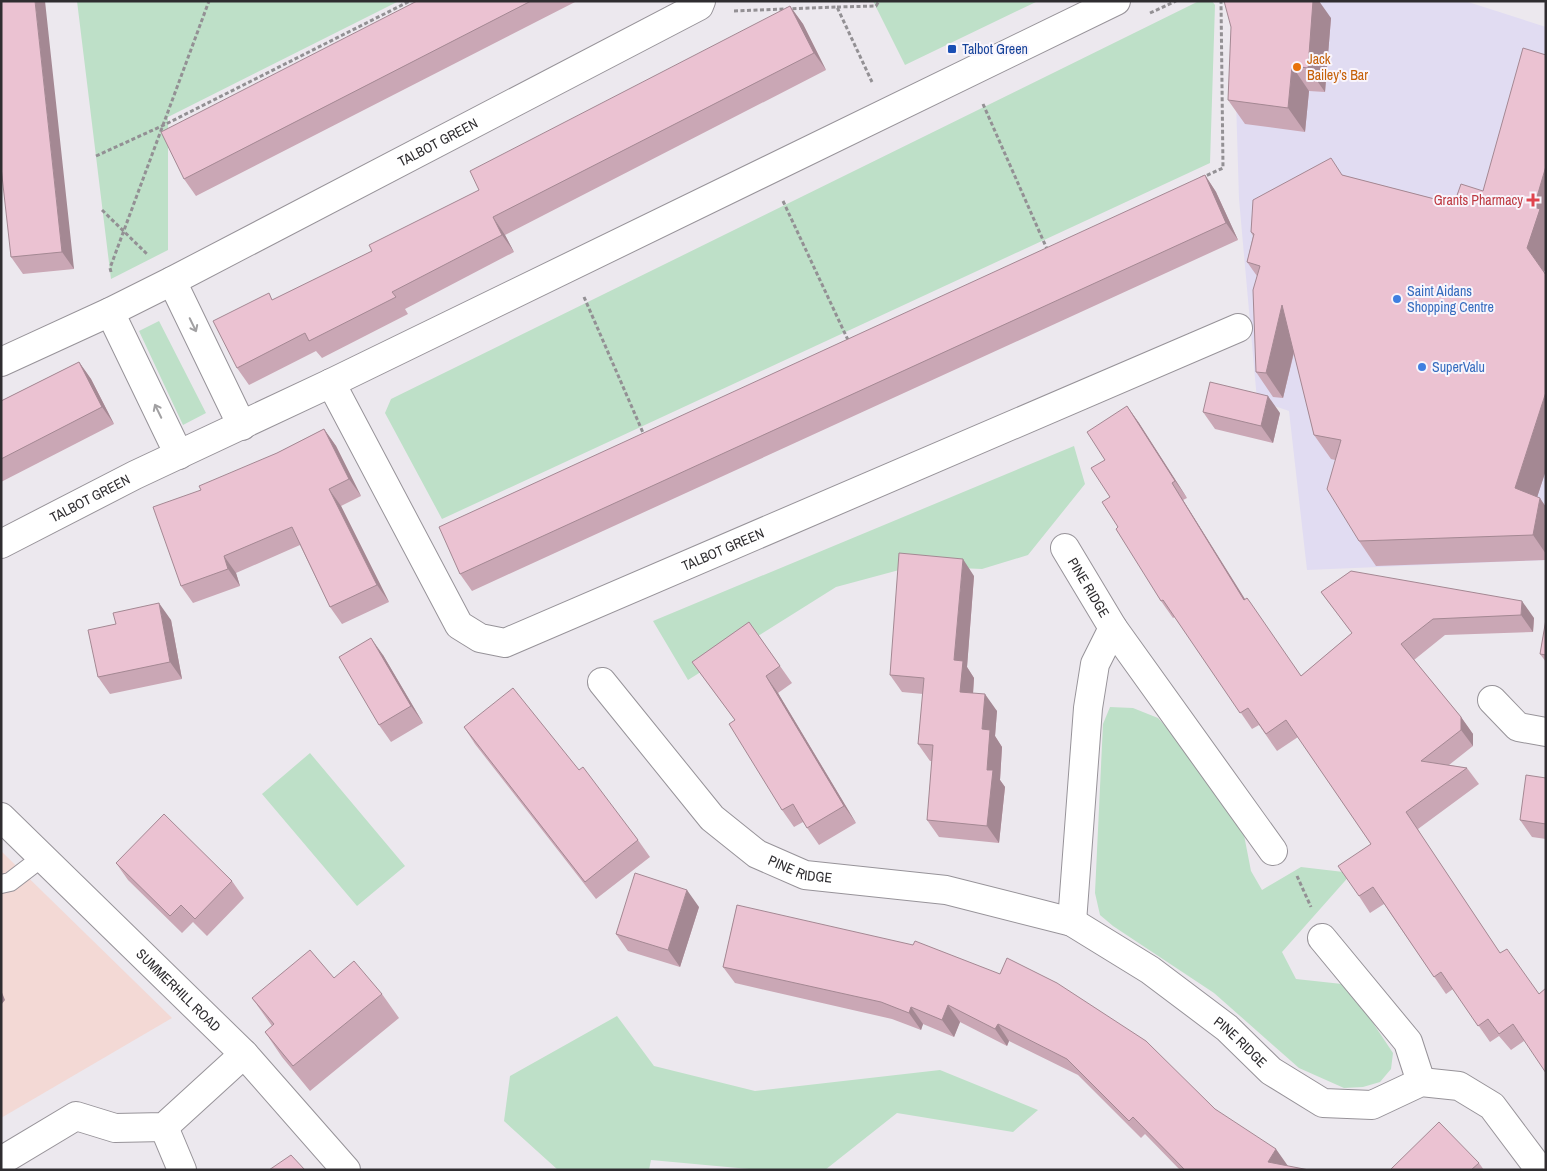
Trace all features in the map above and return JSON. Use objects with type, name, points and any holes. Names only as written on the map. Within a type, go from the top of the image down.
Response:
[{"type":"street","name":"TALBOT GREEN","points":[[1,544],[135,474],[242,426],[1116,1]]},
{"type":"street","name":"TALBOT GREEN","points":[[1,362],[117,309],[172,281],[700,4]]},
{"type":"street","points":[[172,281],[242,426]]},
{"type":"street","points":[[117,309],[179,455]]},
{"type":"street","name":"TALBOT GREEN","points":[[331,383],[459,625],[480,638],[505,643],[1238,328]]},
{"type":"street","name":"PINE RIDGE","points":[[1065,548],[1113,628],[1273,851]]},
{"type":"street","name":"PINE RIDGE","points":[[1072,922],[1088,708],[1095,664],[1113,628]]},
{"type":"street","name":"PINE RIDGE","points":[[602,682],[712,818],[757,854],[805,875],[946,890],[1072,922],[1150,970],[1227,1028],[1271,1071],[1322,1103],[1372,1105],[1420,1082]]},
{"type":"street","points":[[1492,700],[1518,727],[1546,732]]},
{"type":"street","name":"SUMMERHILL ROAD","points":[[1,817],[44,856],[244,1054],[346,1170]]},
{"type":"street","points":[[1322,938],[1408,1042],[1420,1082],[1459,1086],[1492,1106],[1540,1170]]},
{"type":"street","points":[[1,1161],[76,1116],[114,1128],[164,1127],[244,1054]]},
{"type":"street","points":[[164,1127],[182,1170]]},
{"type":"lane","points":[[1,884],[10,882],[44,856]]},
{"type":"path","points":[[117,309],[110,268],[209,1]]},
{"type":"path","points":[[96,156],[164,125],[410,1]]},
{"type":"path","points":[[700,4],[742,12],[876,6],[879,1]]},
{"type":"path","points":[[1149,13],[1176,1]]},
{"type":"path","points":[[1197,180],[1223,168],[1221,1]]},
{"type":"path","points":[[837,7],[874,85]]},
{"type":"path","points":[[980,97],[1047,249]]},
{"type":"path","points":[[781,198],[848,340]]},
{"type":"path","points":[[102,210],[124,230],[172,281]]},
{"type":"path","points":[[1038,253],[1056,245]]},
{"type":"path","points":[[582,292],[644,435]]},
{"type":"path","points":[[839,344],[857,336]]},
{"type":"path","points":[[635,439],[653,431]]},
{"type":"path","points":[[1273,851],[1290,862],[1316,915],[1322,938]]},
{"type":"shaded area","name":"Saint Aidans Shopping Centre","points":[[1233,1],[1465,1],[1546,27],[1546,560],[1307,570],[1289,411],[1257,400],[1239,199]]},
{"type":"shaded area","points":[[1,851],[172,1018],[1,1118]]},
{"type":"green space","points":[[77,1],[399,1],[168,117],[168,250],[111,279]]},
{"type":"green space","points":[[873,1],[1038,1],[905,65]]},
{"type":"green space","points":[[1199,1],[1212,1],[1215,5],[1210,163],[442,519],[385,413],[391,399]]},
{"type":"green space","points":[[159,321],[206,413],[183,425],[139,331]]},
{"type":"green space","points":[[1074,446],[1085,484],[1028,555],[982,569],[914,566],[836,587],[688,680],[653,621]]},
{"type":"green space","points":[[1110,707],[1133,708],[1158,718],[1188,751],[1244,835],[1251,871],[1262,890],[1301,867],[1352,873],[1282,952],[1296,979],[1342,984],[1367,1014],[1393,1053],[1391,1069],[1380,1082],[1363,1087],[1344,1088],[1299,1068],[1214,993],[1113,926],[1100,915],[1095,893],[1103,724]]},
{"type":"green space","points":[[310,753],[405,866],[357,906],[262,794]]},
{"type":"green space","points":[[617,1016],[654,1066],[755,1091],[940,1070],[1038,1110],[1013,1132],[897,1113],[825,1170],[760,1170],[651,1160],[649,1170],[558,1170],[504,1121],[510,1076]]},
{"type":"building","points":[[1,1],[35,1],[62,252],[11,257],[1,167]]},
{"type":"building","points":[[417,1],[531,1],[184,179],[161,132]]},
{"type":"building","points":[[1224,1],[1313,1],[1308,68],[1292,66],[1288,108],[1228,100],[1231,27]]},
{"type":"building","points":[[790,6],[814,53],[493,217],[502,235],[392,292],[396,297],[309,341],[305,333],[237,368],[213,321],[269,293],[272,300],[372,251],[369,245],[479,190],[470,171]]},
{"type":"building","name":"SuperValu","points":[[1523,48],[1546,55],[1546,166],[1534,207],[1540,209],[1527,248],[1546,275],[1546,392],[1515,488],[1540,498],[1533,535],[1359,541],[1327,489],[1341,440],[1314,435],[1282,305],[1266,373],[1256,372],[1253,290],[1260,266],[1247,262],[1254,234],[1251,232],[1253,200],[1331,158],[1342,175],[1454,204],[1461,184],[1483,191]]},
{"type":"building","points":[[1205,175],[1226,223],[460,574],[439,527]]},
{"type":"building","points":[[79,362],[102,407],[1,459],[1,401]]},
{"type":"building","points":[[1210,382],[1268,396],[1261,426],[1203,412]]},
{"type":"building","points":[[1127,406],[1175,481],[1172,483],[1244,600],[1247,598],[1301,676],[1352,633],[1321,592],[1351,571],[1522,601],[1521,615],[1433,619],[1401,644],[1461,717],[1461,730],[1421,761],[1467,768],[1406,812],[1500,953],[1507,949],[1539,994],[1546,988],[1546,1073],[1513,1024],[1499,1034],[1488,1019],[1478,1026],[1441,972],[1434,977],[1373,887],[1359,896],[1338,866],[1371,844],[1286,720],[1266,734],[1248,708],[1240,713],[1163,600],[1161,601],[1116,529],[1118,527],[1102,502],[1110,497],[1091,468],[1105,460],[1087,432]]},
{"type":"building","points":[[324,429],[349,479],[329,489],[377,585],[330,607],[292,527],[224,556],[228,569],[181,586],[153,507],[201,490],[199,486],[277,453]]},
{"type":"building","points":[[899,553],[963,559],[954,660],[963,661],[960,692],[985,694],[982,729],[990,730],[987,770],[993,770],[987,826],[927,820],[933,745],[918,744],[924,678],[890,675]]},
{"type":"building","points":[[159,603],[170,662],[98,677],[88,630],[116,624],[113,613]]},
{"type":"building","points":[[1546,619],[1546,655],[1540,654]]},
{"type":"building","points":[[749,622],[780,666],[766,676],[844,806],[807,828],[793,804],[782,810],[729,724],[735,720],[692,662]]},
{"type":"building","points":[[371,638],[411,706],[379,725],[339,657]]},
{"type":"building","points":[[513,688],[579,770],[583,767],[638,840],[585,882],[464,727]]},
{"type":"building","points":[[1526,775],[1546,778],[1546,824],[1520,820]]},
{"type":"building","points":[[164,814],[232,881],[195,919],[181,905],[170,916],[116,863]]},
{"type":"building","points":[[635,873],[687,890],[668,950],[616,934]]},
{"type":"building","points":[[737,905],[913,945],[915,941],[1000,974],[1007,958],[1057,983],[1146,1041],[1215,1109],[1276,1149],[1268,1162],[1309,1170],[1185,1170],[1133,1117],[1129,1121],[1067,1059],[998,1024],[995,1029],[948,1005],[942,1020],[911,1007],[909,1013],[881,1002],[723,967]]},
{"type":"building","points":[[310,950],[334,978],[354,961],[382,994],[293,1066],[265,1032],[274,1024],[252,998]]},
{"type":"building","points":[[1439,1122],[1479,1163],[1471,1170],[1390,1170]]},
{"type":"building","points":[[291,1155],[305,1170],[269,1170]]},
{"type":"place","name":"Talbot Green","points":[[952,49]]},
{"type":"place","name":"Jack Bailey’s Bar","points":[[1297,67]]},
{"type":"place","name":"Grants Pharmacy","points":[[1533,200]]},
{"type":"place","name":"Saint Aidans Shopping Centre","points":[[1397,299]]},
{"type":"place","name":"SuperValu","points":[[1422,367]]}]
